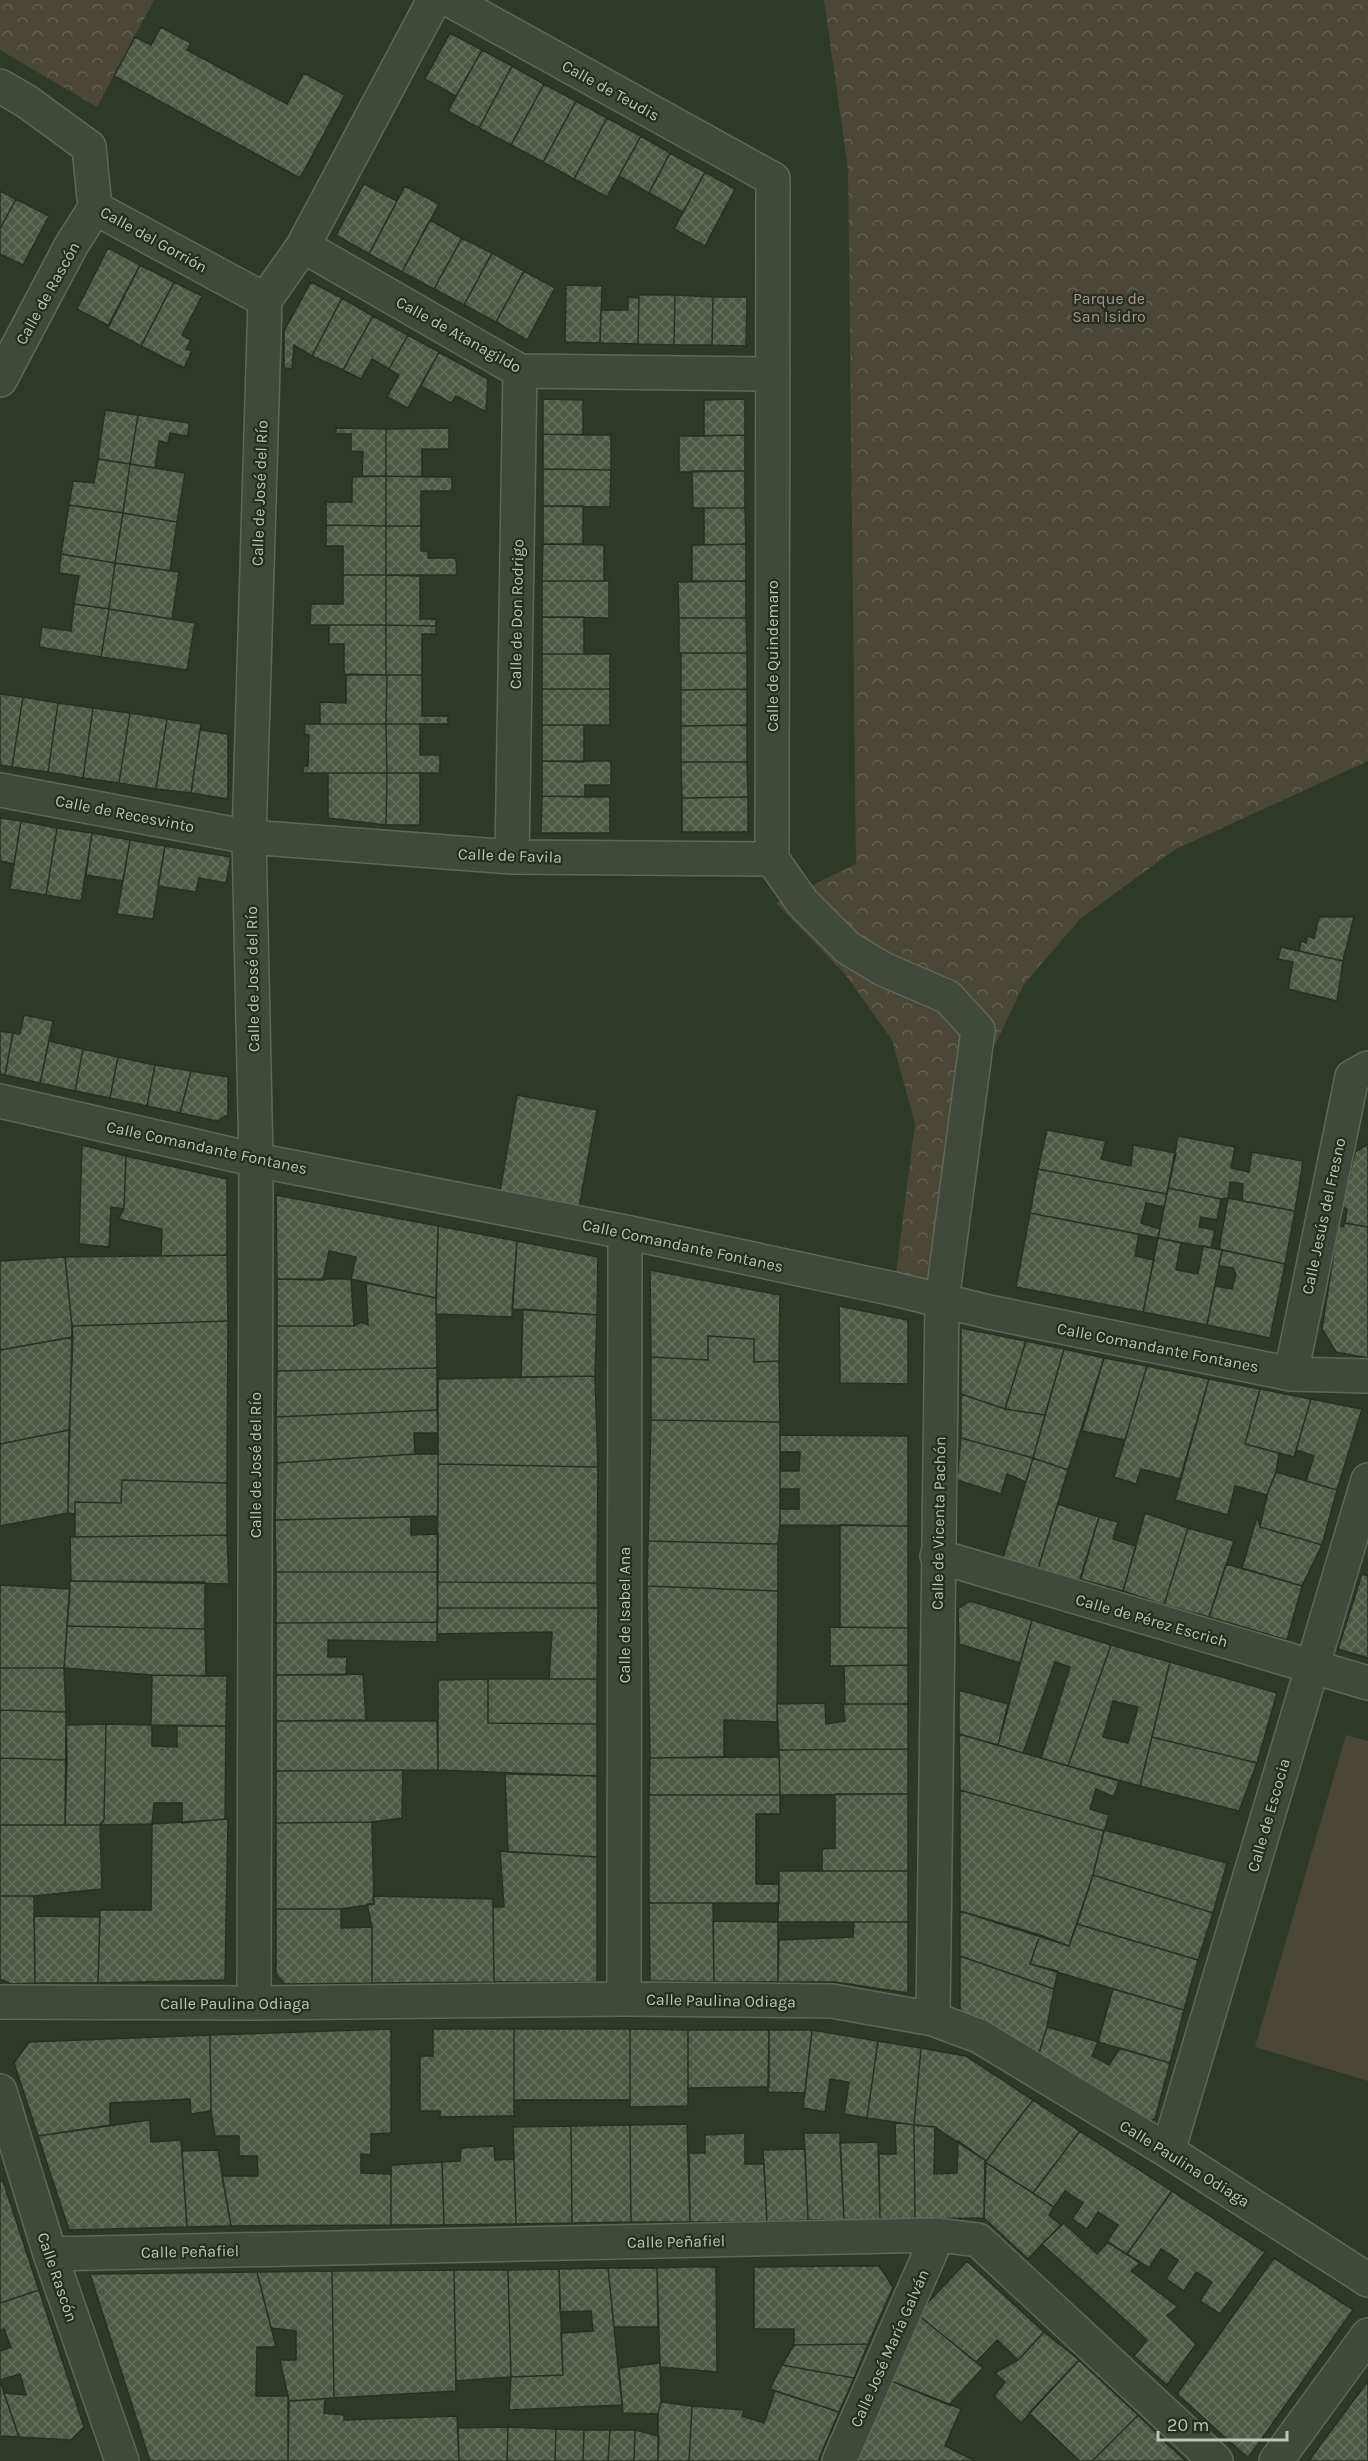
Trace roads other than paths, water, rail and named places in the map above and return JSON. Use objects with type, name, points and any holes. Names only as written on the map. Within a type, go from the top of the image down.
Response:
[{"type":"street","points":[[265,300],[303,246],[434,0]]},
{"type":"street","name":"Calle de Teudis","points":[[450,0],[773,179]]},
{"type":"street","name":"Calle del Gorrión","points":[[0,86],[26,101],[89,147],[95,208],[265,300]]},
{"type":"street","name":"Calle de Quindemaro","points":[[772,859],[773,179]]},
{"type":"street","name":"Calle de Rascón","points":[[0,380],[72,244],[95,208]]},
{"type":"street","name":"Calle de Atanagildo","points":[[303,246],[520,371],[772,374]]},
{"type":"street","name":"Calle de José del Río","points":[[254,2003],[256,1160],[249,837],[265,300]]},
{"type":"street","name":"Calle de Don Rodrigo","points":[[512,857],[520,371]]},
{"type":"street","name":"Calle de Recesvinto","points":[[0,790],[249,837]]},
{"type":"street","name":"Calle de Favila","points":[[249,837],[512,857],[772,859]]},
{"type":"street","name":"Calle de Vicenta Pachón","points":[[772,859],[803,903],[848,948],[883,969],[948,997],[978,1030],[942,1301],[937,1556],[933,2019]]},
{"type":"street","name":"Calle Jesús del Fresno","points":[[1291,1374],[1352,1077],[1368,1068]]},
{"type":"street","name":"Calle Comandante Fontanes","points":[[0,1101],[256,1160],[625,1232],[1291,1374],[1368,1376]]},
{"type":"street","name":"Calle de Isabel Ana","points":[[624,1999],[625,1232]]},
{"type":"street","name":"Calle de Escocia","points":[[1168,2151],[1368,1480]]},
{"type":"street","name":"Calle de Pérez Escrich","points":[[937,1556],[1368,1683]]},
{"type":"street","name":"Calle Paulina Odiaga","points":[[0,2002],[254,2003],[624,1999],[832,2001],[933,2019],[979,2036],[1168,2151],[1368,2280]]},
{"type":"street","name":"Calle Rascón","points":[[0,2091],[50,2254],[122,2461]]},
{"type":"street","name":"Calle Peñafiel","points":[[50,2254],[938,2235],[978,2240],[1216,2461]]},
{"type":"street","name":"Calle José María Galván","points":[[839,2461],[938,2235]]},
{"type":"street","points":[[1276,2461],[1368,2335]]},
{"type":"park label","name":"Parque de San Isidro","points":[[1109,307]]}]
